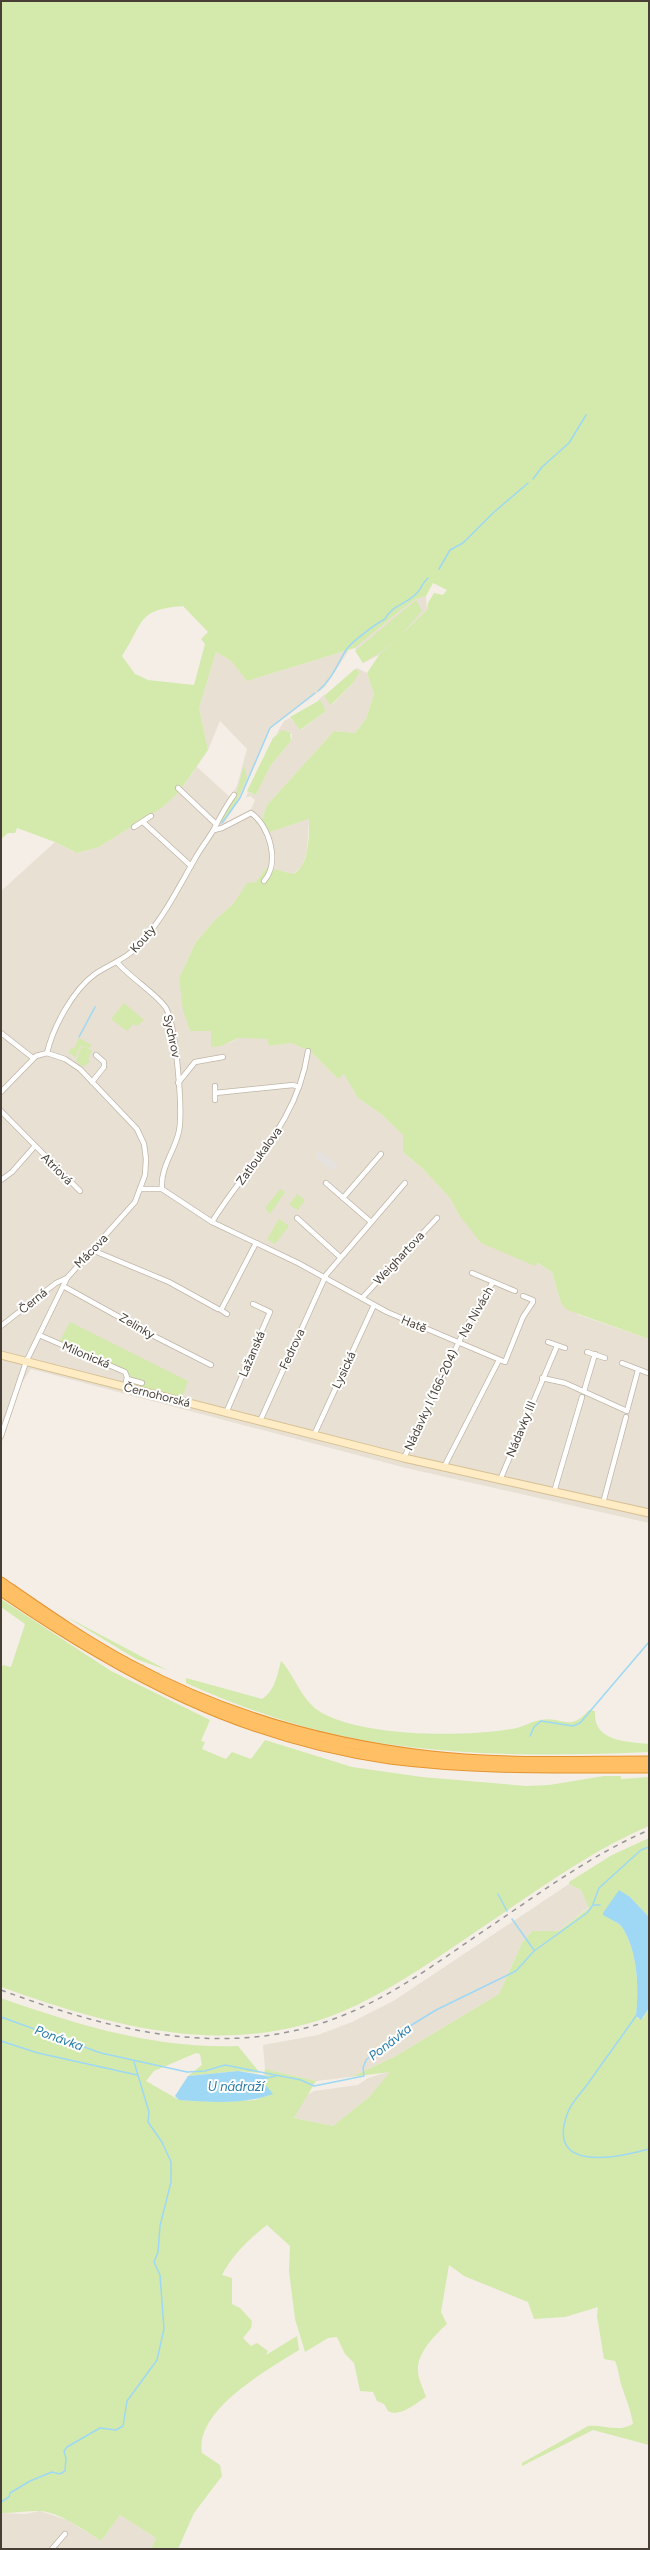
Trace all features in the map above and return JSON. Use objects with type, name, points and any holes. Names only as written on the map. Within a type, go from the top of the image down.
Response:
[{"type":"highway","points":[[1,1582],[98,1646],[157,1679],[235,1712],[308,1734],[376,1748],[433,1756],[649,1761]]},
{"type":"highway","points":[[1,1591],[83,1646],[151,1684],[238,1721],[302,1741],[368,1755],[462,1766],[649,1768]]},
{"type":"street","points":[[178,788],[216,824]]},
{"type":"street","name":"Kouty","points":[[47,1053],[70,1001],[80,988],[94,975],[117,962],[141,944],[172,902],[191,866],[234,795]]},
{"type":"street","points":[[214,830],[228,826],[251,813],[260,819],[268,835],[274,869],[264,881]]},
{"type":"street","points":[[134,827],[150,816]]},
{"type":"street","points":[[143,822],[191,866]]},
{"type":"street","name":"Sychrov","points":[[117,962],[166,1008],[178,1062],[179,1131],[162,1173],[162,1189]]},
{"type":"street","points":[[1,1033],[33,1058]]},
{"type":"street","name":"Zatloukalova","points":[[212,1222],[280,1129],[299,1087],[308,1052]]},
{"type":"street","points":[[1,1092],[33,1058],[47,1053]]},
{"type":"street","name":"Mácova","points":[[1,1436],[26,1362],[66,1278],[129,1211],[140,1189],[146,1159],[144,1144],[137,1129],[92,1082],[70,1062],[47,1053]]},
{"type":"street","points":[[92,1082],[104,1067],[104,1062],[96,1055]]},
{"type":"street","name":"Sychrov","points":[[178,1083],[194,1062],[223,1057]]},
{"type":"street","points":[[215,1093],[286,1085],[299,1087]]},
{"type":"street","points":[[215,1086],[215,1100]]},
{"type":"street","name":"Atriová","points":[[1,1111],[34,1147],[80,1191]]},
{"type":"street","name":"Atriová","points":[[1,1180],[12,1172],[34,1147]]},
{"type":"street","points":[[343,1198],[381,1154]]},
{"type":"street","points":[[326,1183],[371,1222]]},
{"type":"street","name":"Fedrova","points":[[260,1421],[325,1277],[340,1257],[405,1183]]},
{"type":"street","points":[[140,1189],[162,1189]]},
{"type":"street","name":"Hatě","points":[[162,1189],[212,1222],[325,1277],[407,1322],[459,1342],[499,1360]]},
{"type":"street","points":[[297,1218],[340,1257]]},
{"type":"street","name":"Weighartova","points":[[362,1298],[437,1218]]},
{"type":"street","points":[[228,1314],[221,1310],[256,1243]]},
{"type":"street","points":[[92,1250],[169,1282],[218,1309]]},
{"type":"street","points":[[472,1273],[516,1292]]},
{"type":"street","name":"Černá","points":[[1,1326],[56,1283],[66,1278]]},
{"type":"street","name":"Na Nivách","points":[[459,1342],[493,1282]]},
{"type":"street","name":"Zelinky","points":[[63,1286],[148,1333],[212,1365]]},
{"type":"street","points":[[444,1467],[499,1360],[505,1362],[523,1317],[533,1302],[533,1300],[523,1296]]},
{"type":"street","points":[[253,1304],[270,1312]]},
{"type":"street","name":"Lysická","points":[[314,1435],[374,1305]]},
{"type":"street","name":"Lažanská","points":[[226,1413],[272,1306]]},
{"type":"street","name":"Milonická","points":[[39,1335],[125,1372],[127,1379],[142,1383]]},
{"type":"street","name":"Nádavky I (166-204)","points":[[404,1458],[459,1342]]},
{"type":"street","points":[[548,1342],[565,1348]]},
{"type":"street","name":"Nádavky III","points":[[500,1480],[542,1378],[557,1346]]},
{"type":"street","points":[[587,1352],[605,1358]]},
{"type":"street","points":[[584,1391],[595,1354]]},
{"type":"street","name":"Černohorská","points":[[1,1355],[404,1458],[649,1513]]},
{"type":"street","points":[[622,1363],[648,1373]]},
{"type":"street","points":[[542,1378],[565,1382],[627,1411],[638,1370]]},
{"type":"street","points":[[125,1387],[127,1379]]},
{"type":"street","points":[[554,1492],[582,1397]]},
{"type":"street","points":[[603,1503],[626,1418]]},
{"type":"street","points":[[52,2549],[65,2534]]},
{"type":"shaded area","points":[[426,596],[427,610],[381,654],[363,663],[355,648],[402,609],[416,599]]},
{"type":"shaded area","points":[[349,650],[325,687],[270,729],[241,797],[224,823],[251,809],[255,800],[250,796],[246,798],[248,792],[256,795],[271,765],[291,741],[292,735],[289,731],[277,733],[262,758],[284,721],[290,718],[301,730],[326,711],[319,700],[317,701],[325,694],[324,696],[332,705],[353,683],[360,672],[355,669],[357,668],[367,673],[374,694],[366,719],[355,733],[334,731],[267,805],[262,820],[270,832],[309,819],[307,851],[302,866],[293,874],[267,867],[256,882],[247,884],[233,904],[215,920],[196,942],[179,978],[190,1031],[212,1031],[211,1047],[231,1042],[238,1038],[252,1037],[268,1039],[269,1046],[292,1043],[311,1052],[338,1079],[344,1073],[358,1098],[381,1114],[403,1135],[403,1152],[422,1168],[450,1198],[459,1215],[552,1272],[561,1303],[579,1315],[649,1339],[649,1523],[406,1468],[31,1369],[22,1383],[1,1445],[1,891],[55,842],[77,853],[99,847],[163,807],[179,792],[201,761],[197,767],[230,797],[237,786],[247,749],[220,721],[208,750],[199,708],[216,652],[230,660],[247,681]]},
{"type":"shaded area","points":[[319,1151],[338,1165],[334,1171],[315,1158]]},
{"type":"shaded area","points":[[569,1884],[581,1890],[589,1907],[559,1931],[532,1931],[522,1943],[499,1994],[394,2057],[351,2077],[316,2081],[265,2069],[263,2045],[318,2035],[352,2022],[395,2000]]},
{"type":"shaded area","points":[[391,2071],[369,2097],[333,2126],[294,2118],[307,2095],[314,2091],[358,2085],[368,2078]]},
{"type":"shaded area","points":[[40,2511],[67,2520],[101,2541],[120,2515],[156,2538],[151,2549],[1,2549],[1,2513],[25,2514]]},
{"type":"green space","points":[[1,1],[649,1],[649,1339],[567,1310],[561,1303],[552,1272],[538,1263],[535,1266],[481,1243],[459,1215],[450,1198],[422,1168],[403,1152],[403,1135],[381,1114],[358,1098],[344,1074],[338,1079],[311,1052],[292,1043],[269,1046],[267,1039],[238,1038],[221,1046],[211,1047],[211,1031],[190,1031],[183,1010],[179,978],[196,942],[215,920],[233,904],[247,883],[256,882],[267,867],[293,874],[299,870],[303,864],[307,850],[309,819],[270,832],[262,820],[267,805],[334,731],[355,733],[366,719],[374,694],[367,673],[379,655],[396,639],[381,652],[363,663],[355,651],[416,600],[422,611],[402,634],[427,610],[428,603],[434,593],[443,595],[447,590],[433,583],[426,596],[416,599],[402,609],[355,648],[247,681],[230,660],[216,652],[199,708],[208,750],[179,792],[163,807],[99,847],[77,853],[55,842],[17,828],[15,833],[8,833],[1,839]],"holes":[[[183,606],[208,632],[201,639],[205,644],[194,685],[148,680],[135,674],[122,656],[144,619],[149,614],[157,611]]]},
{"type":"green space","points":[[355,669],[360,672],[353,683],[331,705],[324,696]]},
{"type":"green space","points":[[320,700],[326,711],[300,730],[290,717]]},
{"type":"green space","points":[[282,730],[290,732],[291,741],[271,765],[256,795],[247,791],[273,738]]},
{"type":"green space","points":[[244,765],[247,778],[236,802],[222,823],[220,822],[237,791]]},
{"type":"green space","points":[[124,1003],[144,1020],[137,1026],[133,1024],[127,1031],[111,1019]]},
{"type":"green space","points":[[79,1038],[92,1045],[89,1048],[81,1045],[75,1058],[71,1053],[68,1054],[71,1048],[74,1049]]},
{"type":"green space","points":[[82,1046],[92,1050],[88,1060],[91,1061],[83,1067],[76,1061]]},
{"type":"green space","points":[[280,1189],[285,1192],[270,1214],[265,1208]]},
{"type":"green space","points":[[297,1194],[305,1200],[298,1210],[289,1205]]},
{"type":"green space","points":[[279,1219],[289,1226],[275,1244],[267,1239]]},
{"type":"green space","points":[[70,1322],[188,1381],[182,1398],[128,1383],[130,1377],[126,1370],[60,1341]]},
{"type":"green space","points":[[1,1599],[111,1671],[210,1720],[201,1741],[205,1742],[202,1749],[223,1758],[226,1759],[232,1752],[251,1759],[265,1740],[352,1767],[422,1777],[526,1786],[549,1785],[604,1776],[621,1776],[621,1779],[649,1777],[649,1826],[607,1846],[567,1870],[441,1955],[392,1986],[357,2005],[312,2022],[267,2032],[223,2035],[178,2033],[134,2026],[90,2016],[1,1987],[1,1669],[3,1665],[11,1667],[25,1624],[1,1607]]},
{"type":"green space","points":[[65,1616],[167,1670],[136,1659]]},
{"type":"green space","points":[[281,1661],[309,1702],[315,1708],[322,1713],[341,1721],[363,1727],[415,1733],[441,1734],[491,1732],[515,1728],[540,1720],[548,1719],[566,1722],[576,1721],[589,1710],[595,1711],[599,1729],[605,1734],[621,1740],[649,1744],[649,1752],[608,1754],[482,1753],[398,1746],[317,1730],[283,1720],[218,1697],[186,1683],[186,1678],[262,1699],[273,1687]]},
{"type":"green space","points":[[649,1838],[649,1917],[630,1897],[604,1915],[622,1927],[631,1948],[636,1970],[636,2016],[638,2019],[643,2018],[649,2008],[649,2445],[593,2430],[522,2466],[522,2463],[588,2426],[621,2428],[633,2424],[615,2361],[604,2359],[597,2316],[598,2307],[565,2317],[534,2319],[528,2302],[464,2276],[449,2265],[441,2312],[447,2324],[433,2338],[421,2355],[419,2361],[419,2379],[426,2397],[413,2406],[398,2413],[388,2411],[384,2404],[377,2401],[373,2392],[360,2391],[354,2363],[345,2354],[337,2337],[328,2338],[305,2352],[295,2319],[289,2271],[290,2246],[267,2225],[242,2247],[226,2267],[222,2275],[232,2278],[232,2304],[240,2308],[252,2321],[251,2328],[243,2338],[251,2346],[257,2343],[268,2351],[266,2355],[297,2336],[299,2350],[236,2392],[210,2421],[203,2437],[202,2453],[220,2465],[222,2476],[194,2513],[178,2549],[151,2549],[156,2538],[120,2515],[101,2541],[71,2522],[54,2514],[39,2511],[1,2513],[1,1998],[88,2026],[117,2033],[177,2044],[238,2046],[260,2073],[237,2071],[188,2076],[202,2065],[200,2054],[196,2053],[154,2071],[146,2081],[179,2100],[221,2102],[255,2100],[272,2094],[264,2083],[267,2080],[267,2076],[264,2074],[265,2069],[316,2081],[294,2118],[333,2126],[369,2097],[390,2072],[351,2077],[394,2057],[499,1994],[522,1943],[532,1931],[559,1931],[589,1908],[581,1890],[569,1884],[569,1882],[612,1855]]},
{"type":"water","points":[[619,1890],[630,1897],[649,1917],[649,2008],[641,2020],[636,2016],[637,1982],[631,1948],[622,1927],[603,1915]]},
{"type":"water","name":"U nádraží","points":[[238,2071],[267,2076],[268,2078],[264,2083],[273,2094],[250,2100],[226,2102],[179,2100],[175,2096],[188,2076]]},
{"type":"waterway","points":[[533,479],[542,467],[569,443],[586,415]]},
{"type":"waterway","points":[[439,569],[450,550],[463,543],[493,513],[528,483]]},
{"type":"waterway","points":[[318,691],[331,677],[348,647],[364,633],[385,619],[391,611],[413,597],[428,578]]},
{"type":"waterway","points":[[222,823],[240,798],[270,728],[315,693]]},
{"type":"waterway","points":[[79,1037],[95,1007]]},
{"type":"waterway","points":[[530,1736],[534,1727],[541,1721],[573,1726],[580,1723],[649,1642]]},
{"type":"waterway","points":[[593,1904],[599,1888],[641,1850],[649,1847]]},
{"type":"waterway","points":[[498,1894],[507,1911]]},
{"type":"waterway","name":"Ponávka","points":[[1,2017],[101,2053],[187,2072],[205,2071],[225,2065],[301,2080],[314,2086],[364,2076],[363,2068],[366,2060],[405,2029],[436,2010],[516,1971],[534,1951],[587,1913],[593,1905],[600,1905]]},
{"type":"waterway","points":[[512,1919],[534,1950]]},
{"type":"waterway","name":"Ponávka","points":[[636,2016],[571,2105],[563,2131],[566,2145],[575,2153],[588,2157],[619,2156],[649,2149]]},
{"type":"waterway","points":[[1,2041],[38,2053],[137,2075]]},
{"type":"waterway","points":[[1,2502],[9,2497],[10,2493],[30,2481],[52,2472],[60,2474],[65,2471],[66,2458],[64,2451],[67,2447],[100,2428],[116,2430],[123,2426],[127,2401],[157,2360],[164,2329],[160,2275],[154,2262],[158,2252],[160,2226],[171,2182],[171,2162],[162,2142],[148,2122],[149,2112],[134,2062]]},
{"type":"waterway","name":"Ponávka","points":[[266,2078],[276,2076]]},
{"type":"railway","points":[[1,1990],[85,2018],[171,2036],[215,2039],[258,2037],[301,2029],[344,2015],[382,1997],[436,1964],[566,1875],[607,1851],[649,1830]]}]
